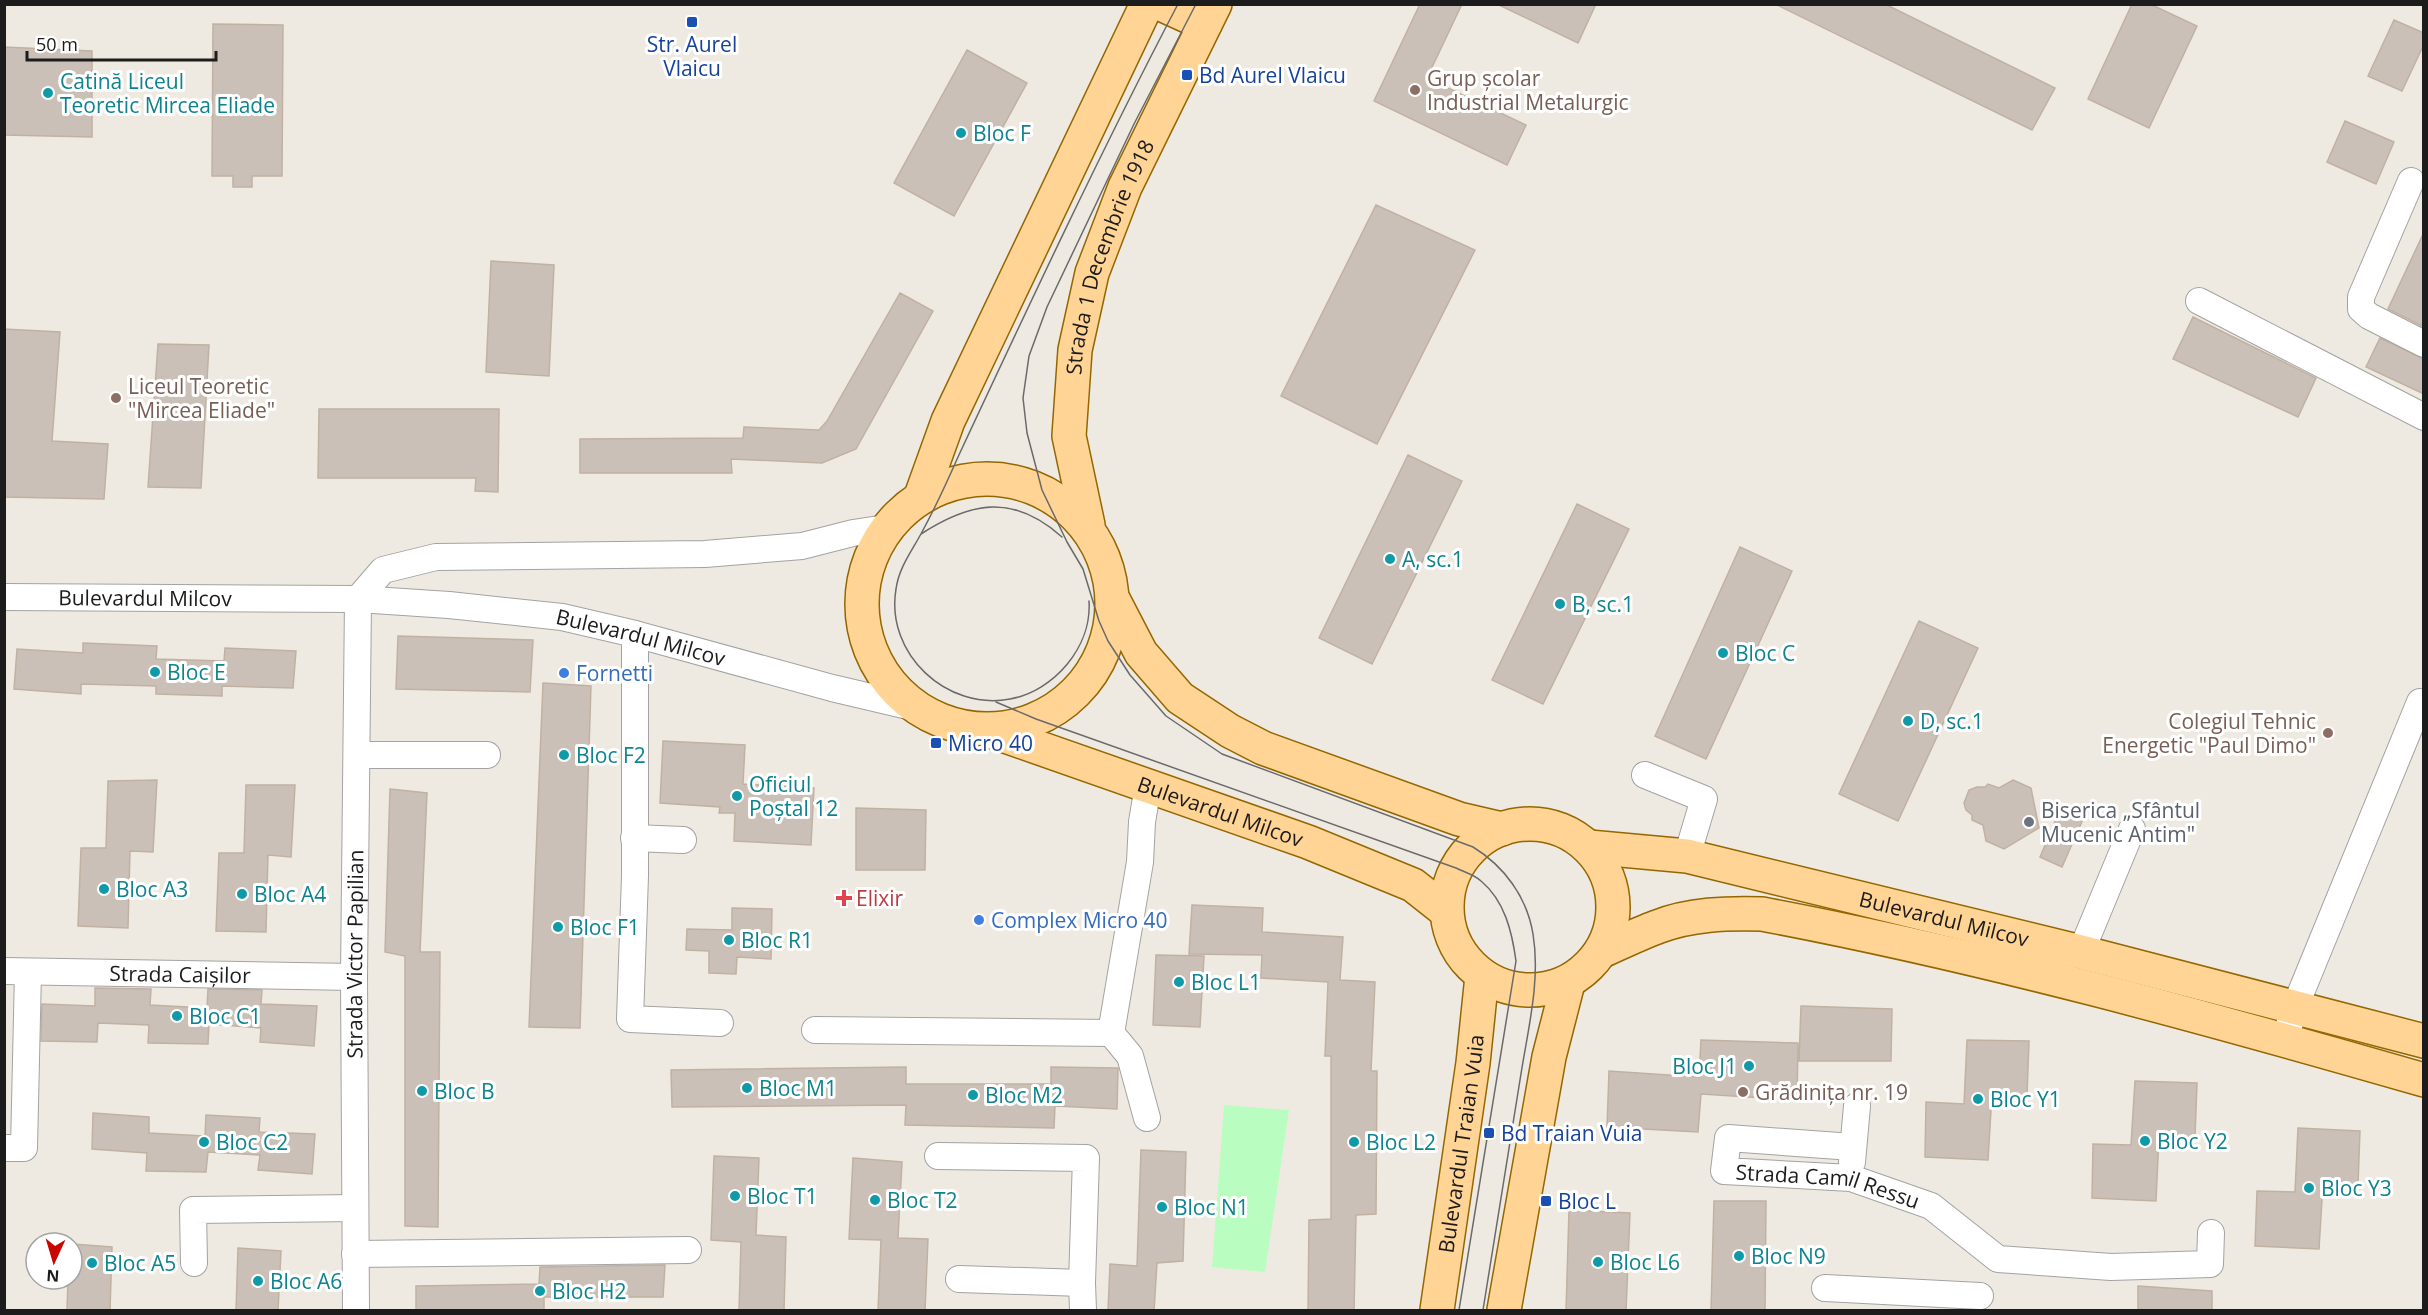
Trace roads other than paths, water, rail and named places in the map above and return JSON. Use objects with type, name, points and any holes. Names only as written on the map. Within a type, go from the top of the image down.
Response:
[{"type":"main road","points":[[921,496],[948,421],[1148,4]]},
{"type":"main road","points":[[1161,4],[1210,14]]},
{"type":"main road","name":"Strada 1 Decembrie 1918","points":[[1114,601],[1088,525],[1070,436],[1075,350],[1092,273],[1125,187],[1210,14]]},
{"type":"main road","points":[[1088,525],[1067,505],[1042,490],[1011,480],[978,478],[946,485],[921,496],[886,528],[871,553],[862,581],[861,610],[866,639],[877,665],[895,689],[917,708],[947,722],[986,729],[1024,724],[1060,706],[1081,688],[1097,666],[1108,641],[1114,601]]},
{"type":"main road","points":[[1114,601],[1141,653],[1180,698],[1230,731],[1263,748],[1317,768],[1459,819],[1502,829]]},
{"type":"main road","name":"Bulevardul Milcov","points":[[986,729],[1308,842],[1413,885],[1446,911]]},
{"type":"main road","points":[[1524,824],[1548,826],[1570,834],[1589,847],[1605,870],[1614,897],[1612,925],[1602,951],[1582,973],[1568,983],[1549,989],[1533,991],[1511,989],[1482,976],[1463,958],[1451,935],[1446,911],[1449,889],[1456,868],[1473,847],[1486,836],[1502,829],[1524,824]]},
{"type":"main road","name":"Bulevardul Milcov","points":[[1589,847],[1687,855],[2081,952],[2424,1041]]},
{"type":"main road","name":"Bulevardul Milcov","points":[[1602,951],[1659,926],[1702,916],[1730,913],[1762,914],[1978,961],[2424,1080]]},
{"type":"main road","name":"Bulevardul Traian Vuia","points":[[1437,1311],[1473,1064],[1482,976]]},
{"type":"main road","points":[[1504,1311],[1549,1057],[1568,983]]},
{"type":"street","points":[[2411,181],[2361,297],[2361,309],[2369,316],[2424,344]]},
{"type":"street","points":[[2199,301],[2424,417]]},
{"type":"street","points":[[358,599],[383,570],[436,556],[705,554],[802,546],[854,533],[886,528]]},
{"type":"street","name":"Bulevardul Milcov","points":[[4,597],[358,599],[449,605],[562,617],[917,708]]},
{"type":"street","name":"Strada Victor Papilian","points":[[356,1311],[354,977],[358,599]]},
{"type":"street","points":[[634,634],[635,876],[630,1019],[720,1023]]},
{"type":"street","points":[[2284,1041],[2295,1007],[2420,702]]},
{"type":"street","points":[[358,755],[487,755]]},
{"type":"street","points":[[1645,775],[1704,799],[1687,855]]},
{"type":"street","points":[[1147,1118],[1130,1056],[1111,1033],[1140,862],[1142,822],[1148,786]]},
{"type":"street","points":[[2081,952],[2132,829]]},
{"type":"street","points":[[634,838],[683,840]]},
{"type":"street","points":[[4,1148],[24,1148],[16,971]]},
{"type":"street","name":"Strada Caișilor","points":[[16,971],[354,977]]},
{"type":"street","points":[[815,1030],[1111,1033]]},
{"type":"street","points":[[1851,1178],[1857,1106]]},
{"type":"street","name":"Strada Camil Ressu","points":[[1853,1147],[1728,1138],[1724,1171],[1851,1178],[1932,1206],[1998,1259]]},
{"type":"street","points":[[938,1156],[1086,1158],[1083,1311]]},
{"type":"street","points":[[194,1263],[193,1210],[355,1208]]},
{"type":"street","points":[[1825,1288],[1979,1303],[1998,1259],[2111,1267],[2210,1264],[2211,1233]]},
{"type":"street","points":[[355,1254],[688,1250]]},
{"type":"street","points":[[959,1279],[1082,1283]]},
{"type":"tram line","points":[[1089,601],[1084,635],[1067,664],[1041,687],[1010,699],[987,700],[964,696],[943,687],[925,673],[911,656],[900,635],[895,613],[896,589],[903,566],[936,504],[1065,229],[1178,4]]},
{"type":"tram line","points":[[1196,4],[1134,124],[1047,307],[1029,356],[1023,398],[1027,433],[1042,490],[1083,569],[1099,621],[1108,641],[1130,675],[1166,716],[1222,754],[1473,847],[1495,863],[1520,895],[1533,934],[1534,989],[1483,1310]]},
{"type":"tram line","points":[[921,534],[958,514],[993,507],[1010,508],[1027,514],[1044,523],[1062,537]]},
{"type":"tram line","points":[[996,702],[1036,719],[1456,868],[1479,879],[1496,898],[1506,918],[1516,961],[1459,1310]]},
{"type":"place","name":"Str. Aurel Vlaicu","points":[[692,22]]},
{"type":"place","name":"Bd Aurel Vlaicu","points":[[1187,75]]},
{"type":"place","name":"Grup școlar Industrial Metalurgic","points":[[1415,90]]},
{"type":"place","name":"Catină Liceul Teoretic Mircea Eliade","points":[[48,93]]},
{"type":"place","name":"Bloc F","points":[[961,133]]},
{"type":"place","name":"Liceul Teoretic \"Mircea Eliade\"","points":[[116,398]]},
{"type":"place","name":"A, sc.1","points":[[1390,559]]},
{"type":"place","name":"B, sc.1","points":[[1560,604]]},
{"type":"place","name":"Bloc C","points":[[1723,653]]},
{"type":"place","name":"Bloc E","points":[[155,672]]},
{"type":"place","name":"Fornetti","points":[[564,673]]},
{"type":"place","name":"D, sc.1","points":[[1908,721]]},
{"type":"place","name":"Colegiul Tehnic Energetic \"Paul Dimo\"","points":[[2328,733]]},
{"type":"place","name":"Micro 40","points":[[936,743]]},
{"type":"place","name":"Bloc F2","points":[[564,755]]},
{"type":"place","name":"Oficiul Poștal 12","points":[[737,796]]},
{"type":"place","name":"Biserica „Sfântul Mucenic Antim\"","points":[[2029,822]]},
{"type":"place","name":"Bloc A3","points":[[104,889]]},
{"type":"place","name":"Bloc A4","points":[[242,894]]},
{"type":"place","name":"Elixir","points":[[844,898]]},
{"type":"place","name":"Complex Micro 40","points":[[979,920]]},
{"type":"place","name":"Bloc F1","points":[[558,927]]},
{"type":"place","name":"Bloc R1","points":[[729,940]]},
{"type":"place","name":"Bloc L1","points":[[1179,982]]},
{"type":"place","name":"Bloc C1","points":[[177,1016]]},
{"type":"place","name":"Bloc J1","points":[[1749,1066]]},
{"type":"place","name":"Bloc M1","points":[[747,1088]]},
{"type":"place","name":"Bloc B","points":[[422,1091]]},
{"type":"place","name":"Grădinița nr. 19","points":[[1743,1092]]},
{"type":"place","name":"Bloc M2","points":[[973,1095]]},
{"type":"place","name":"Bloc Y1","points":[[1978,1099]]},
{"type":"place","name":"Bd Traian Vuia","points":[[1489,1133]]},
{"type":"place","name":"Bloc Y2","points":[[2145,1141]]},
{"type":"place","name":"Bloc C2","points":[[204,1142]]},
{"type":"place","name":"Bloc L2","points":[[1354,1142]]},
{"type":"place","name":"Bloc Y3","points":[[2309,1188]]},
{"type":"place","name":"Bloc T1","points":[[735,1196]]},
{"type":"place","name":"Bloc T2","points":[[875,1200]]},
{"type":"place","name":"Bloc L","points":[[1546,1201]]},
{"type":"place","name":"Bloc N1","points":[[1162,1207]]},
{"type":"place","name":"Bloc N9","points":[[1739,1256]]},
{"type":"place","name":"Bloc L6","points":[[1598,1262]]},
{"type":"place","name":"Bloc A5","points":[[92,1263]]},
{"type":"place","name":"Bloc A6","points":[[258,1281]]},
{"type":"place","name":"Bloc H2","points":[[540,1291]]}]
